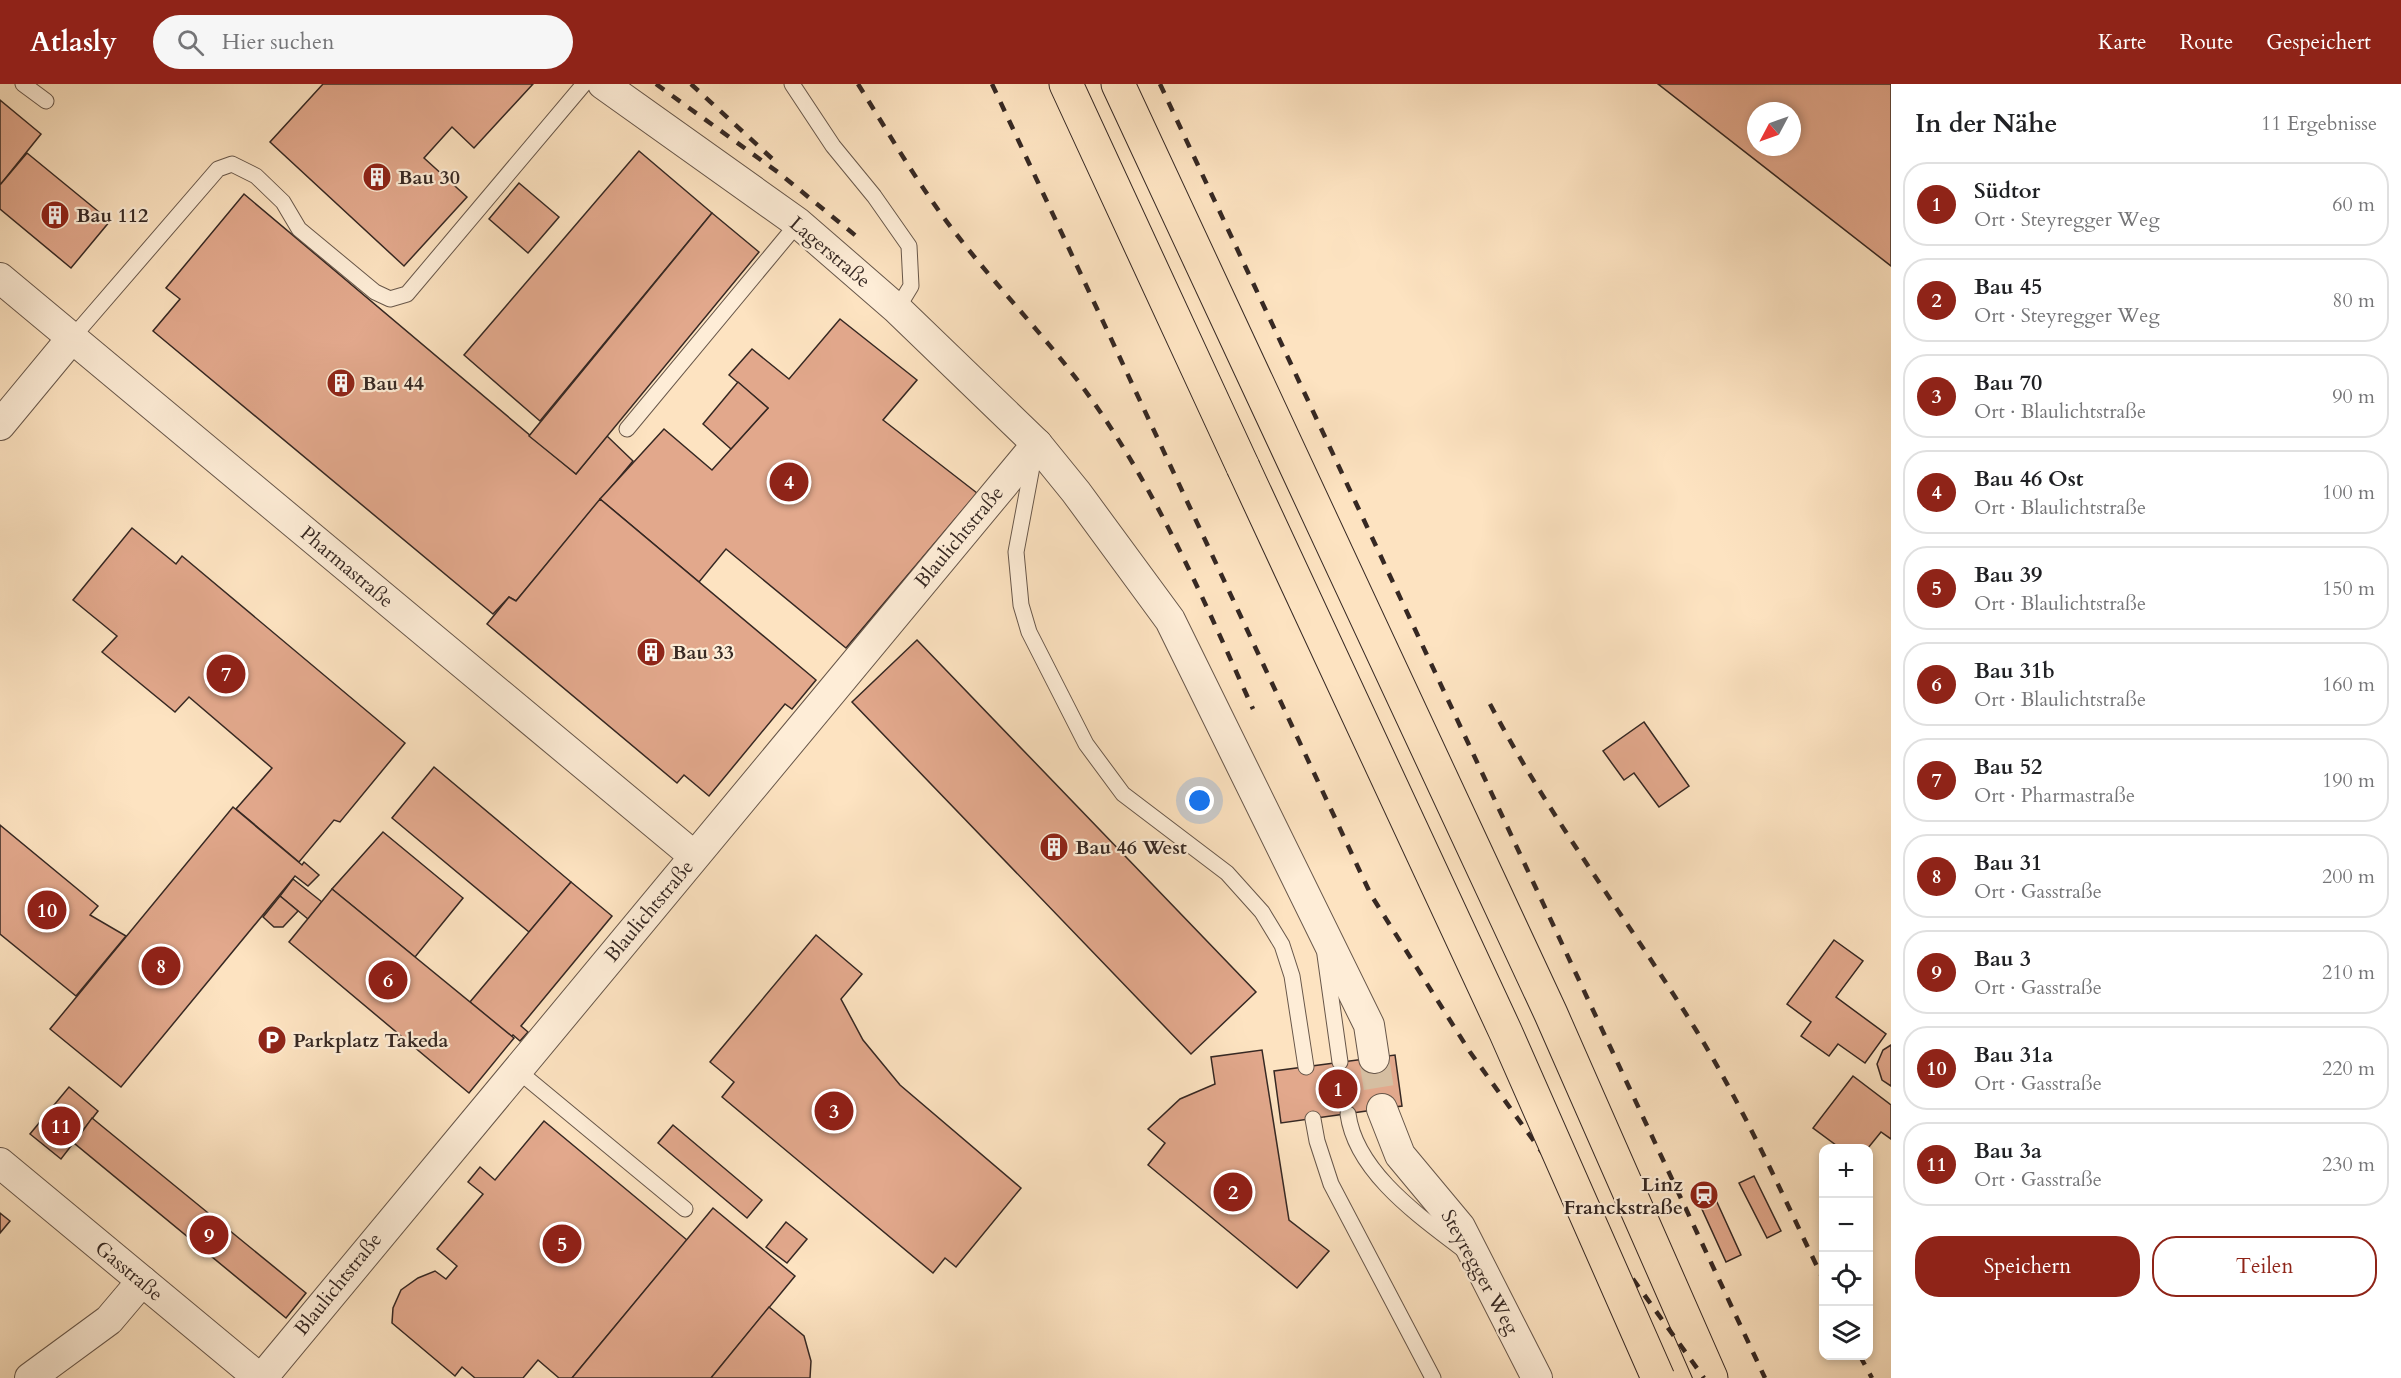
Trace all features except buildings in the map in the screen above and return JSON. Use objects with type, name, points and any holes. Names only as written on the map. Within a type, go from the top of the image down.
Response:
[{"type":"main road","points":[[1066,84],[1506,1033],[1658,1378]]},
{"type":"main road","points":[[1118,84],[1551,1014],[1711,1378]]},
{"type":"street","name":"Lagerstraße","points":[[603,84],[798,223],[897,309],[1037,444],[1076,492],[1170,620],[1369,1025],[1374,1058]]},
{"type":"street","name":"Pharmastraße","points":[[0,278],[694,856]]},
{"type":"street","points":[[0,425],[72,338]]},
{"type":"street","name":"Blaulichtstraße","points":[[260,1378],[1037,444]]},
{"type":"street","name":"Steyregger Weg","points":[[1382,1109],[1393,1143],[1400,1155],[1460,1227],[1536,1378]]},
{"type":"street","name":"Gasstraße","points":[[0,1163],[260,1378]]},
{"type":"street","points":[[30,1378],[109,1320],[142,1281]]},
{"type":"lane","points":[[23,84],[45,101]]},
{"type":"lane","points":[[72,338],[218,169],[232,164],[256,176],[283,202],[299,229],[375,292],[390,298],[407,294],[584,84]]},
{"type":"lane","points":[[792,84],[833,146],[874,196],[909,246],[911,286],[897,309]]},
{"type":"lane","points":[[627,429],[798,223]]},
{"type":"lane","points":[[1037,444],[1016,552],[1021,605],[1029,632],[1086,744],[1124,794],[1227,873],[1262,912],[1282,945],[1292,976],[1306,1067]]},
{"type":"lane","points":[[1321,927],[1341,1062]]},
{"type":"lane","points":[[517,1070],[685,1209]]},
{"type":"lane","points":[[1348,1114],[1350,1125],[1370,1165],[1415,1211],[1479,1262]]},
{"type":"lane","points":[[1314,1119],[1317,1141],[1331,1184],[1433,1378]]},
{"type":"tunnel","points":[[1374,1058],[1382,1109]]},
{"type":"railway","points":[[656,84],[779,173],[861,240]]},
{"type":"railway","points":[[691,84],[779,165]]},
{"type":"railway","points":[[858,84],[943,217],[1043,337],[1092,400],[1116,436],[1139,473],[1180,550],[1253,709]]},
{"type":"railway","points":[[992,84],[1371,895],[1470,1052],[1704,1378]]},
{"type":"railway","points":[[1160,84],[1765,1378]]},
{"type":"railway","points":[[1490,704],[1538,788],[1714,1060],[1763,1154],[1819,1271]]},
{"type":"railway","points":[[1862,1360],[1872,1378]]},
{"type":"place","name":"Bau 30","points":[[377,177]]},
{"type":"place","name":"Bau 112","points":[[55,215]]},
{"type":"place","name":"Bau 44","points":[[341,383]]},
{"type":"place","name":"Bau 46 Ost","points":[[789,482]]},
{"type":"place","name":"Bau 33","points":[[651,652]]},
{"type":"place","name":"Bau 52","points":[[226,674]]},
{"type":"place","name":"Bau 46 West","points":[[1054,847]]},
{"type":"place","name":"Bau 31a","points":[[47,910]]},
{"type":"place","name":"Bau 31","points":[[161,966]]},
{"type":"place","name":"Bau 31b","points":[[388,980]]},
{"type":"place","name":"Parkplatz Takeda","points":[[272,1040]]},
{"type":"place","name":"Südtor","points":[[1338,1089]]},
{"type":"place","name":"Bau 70","points":[[834,1111]]},
{"type":"place","name":"Bau 3a","points":[[61,1126]]},
{"type":"place","name":"Bau 45","points":[[1233,1192]]},
{"type":"place","name":"Linz Franckstraße","points":[[1704,1195]]},
{"type":"place","name":"Bau 3","points":[[209,1235]]},
{"type":"place","name":"Bau 39","points":[[562,1244]]}]
